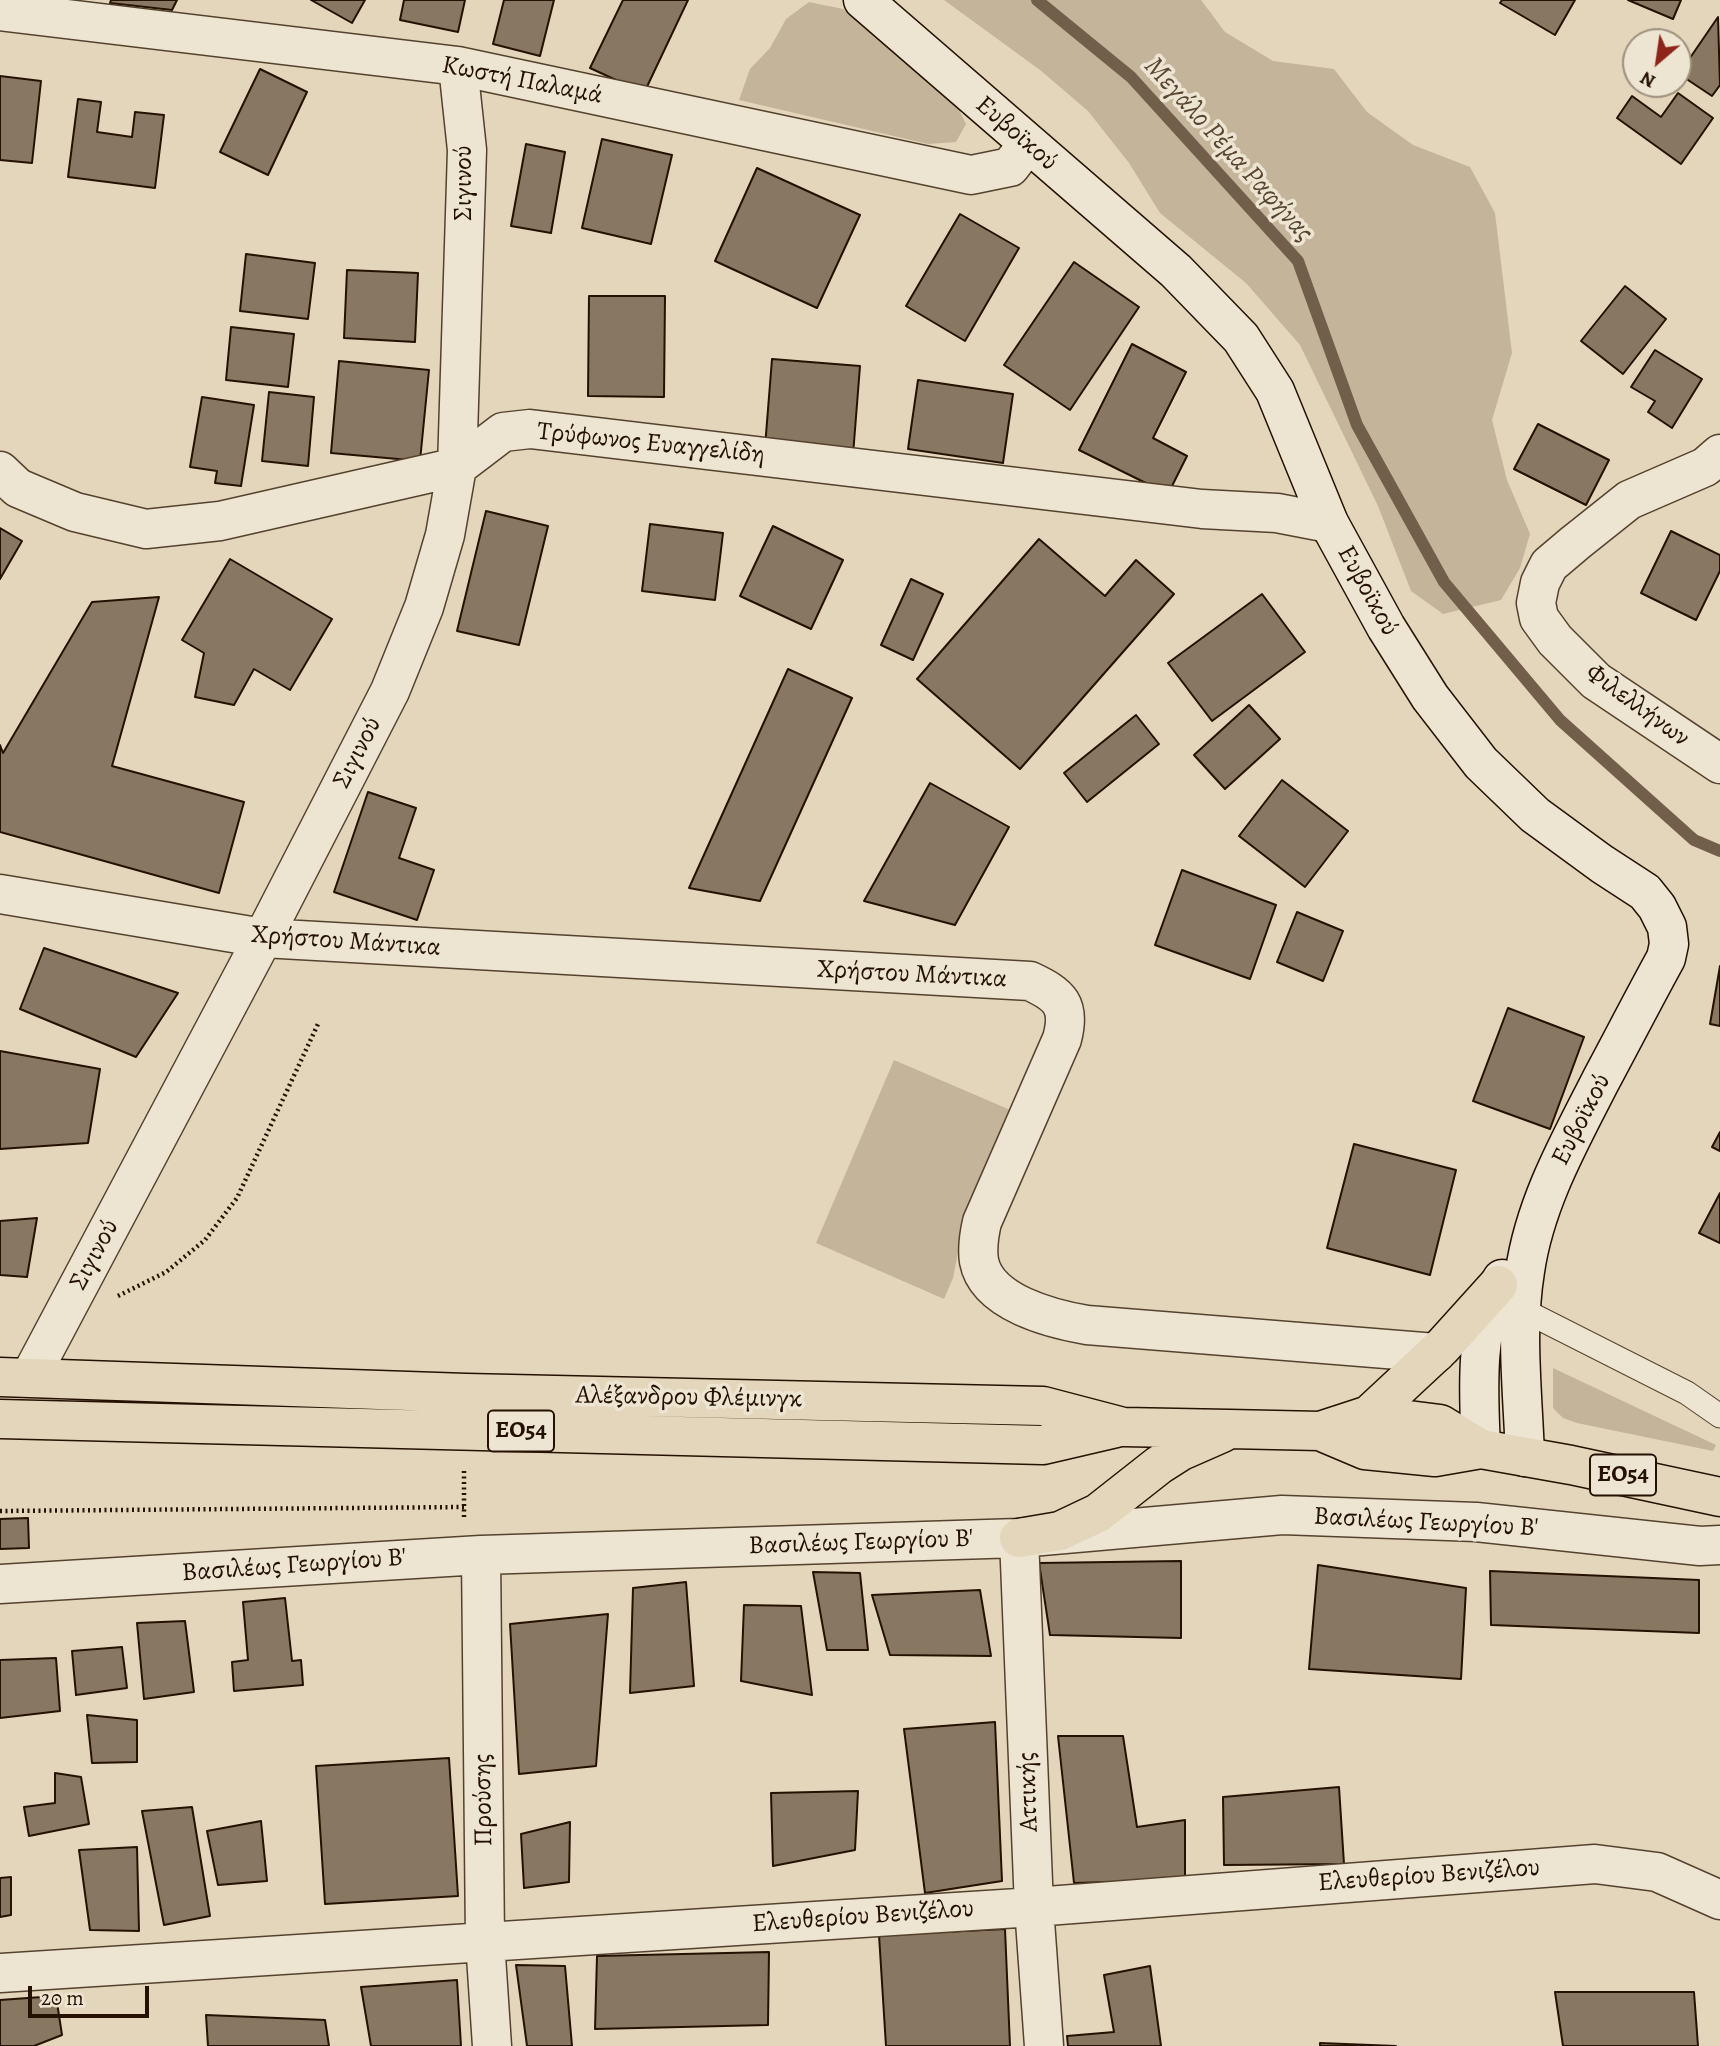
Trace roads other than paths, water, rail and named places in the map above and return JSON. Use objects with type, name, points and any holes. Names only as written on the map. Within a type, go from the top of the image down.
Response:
[{"type":"main road","points":[[1369,1415],[1436,1353],[1509,1297]]},
{"type":"main road","name":"Αλέξανδρου Φλέμινγκ","points":[[15,1377],[466,1393],[1043,1406],[1123,1427],[1320,1431],[1369,1415],[1440,1424],[1481,1450]]},
{"type":"main road","name":"Αλέξανδρου Φλέμινγκ","points":[[0,1419],[1043,1445],[1123,1427]]},
{"type":"main road","points":[[1019,1538],[1060,1531],[1098,1513],[1159,1465],[1181,1451],[1229,1429]]},
{"type":"main road","name":"Αλέξανδρου Φλέμινγκ","points":[[1320,1431],[1365,1450],[1435,1457],[1481,1450],[1720,1497]]},
{"type":"street","name":"Ευβοϊκού","points":[[863,0],[1176,271],[1241,338],[1275,391],[1329,523],[1386,627],[1430,697],[1481,763],[1535,815],[1645,892],[1657,907],[1667,927],[1669,944],[1666,958],[1563,1154],[1509,1297],[1486,1321],[1480,1358],[1481,1450]]},
{"type":"street","name":"Κωστή Παλαμά","points":[[0,11],[458,66],[971,175],[1010,167],[1028,144]]},
{"type":"street","name":"Σιγινού","points":[[15,1377],[58,1326],[390,691],[424,607],[445,536],[457,467],[467,150],[458,66]]},
{"type":"street","name":"Τρύφωνος Ευαγγελίδη","points":[[0,471],[18,488],[75,512],[146,529],[220,521],[457,467],[503,432],[530,429],[1202,509],[1277,513],[1329,523]]},
{"type":"street","name":"Φιλελλήνων","points":[[1715,466],[1629,500],[1618,508],[1549,565],[1540,583],[1536,603],[1539,618],[1555,640],[1596,681],[1720,764]]},
{"type":"street","name":"Χρήστου Μάντικα","points":[[0,894],[263,938],[1030,981],[1051,990],[1063,1004],[1067,1021],[1062,1039],[982,1222],[978,1240],[979,1262],[986,1278],[1000,1293],[1055,1319],[1087,1325],[1436,1353]]},
{"type":"street","points":[[1509,1297],[1520,1349],[1525,1457]]},
{"type":"street","name":"Βασιλέως Γεωργίου Β'","points":[[0,1584],[472,1555],[1019,1538],[1282,1515],[1476,1522],[1700,1546],[1720,1545]]},
{"type":"street","name":"Αττικής","points":[[1019,1538],[1034,1907],[1044,2046]]},
{"type":"street","name":"Προύσης","points":[[472,1555],[485,1941],[492,2046]]},
{"type":"street","name":"Ελευθερίου Βενιζέλου","points":[[0,1973],[1034,1907],[1595,1864],[1657,1872],[1720,1900]]},
{"type":"lane","points":[[1509,1297],[1687,1393],[1720,1416]]},
{"type":"waterway","name":"Μεγάλο Ρέμα Ραφήνας","points":[[1037,0],[1131,77],[1298,261],[1357,425],[1444,582],[1560,720],[1694,840],[1720,851]]}]
